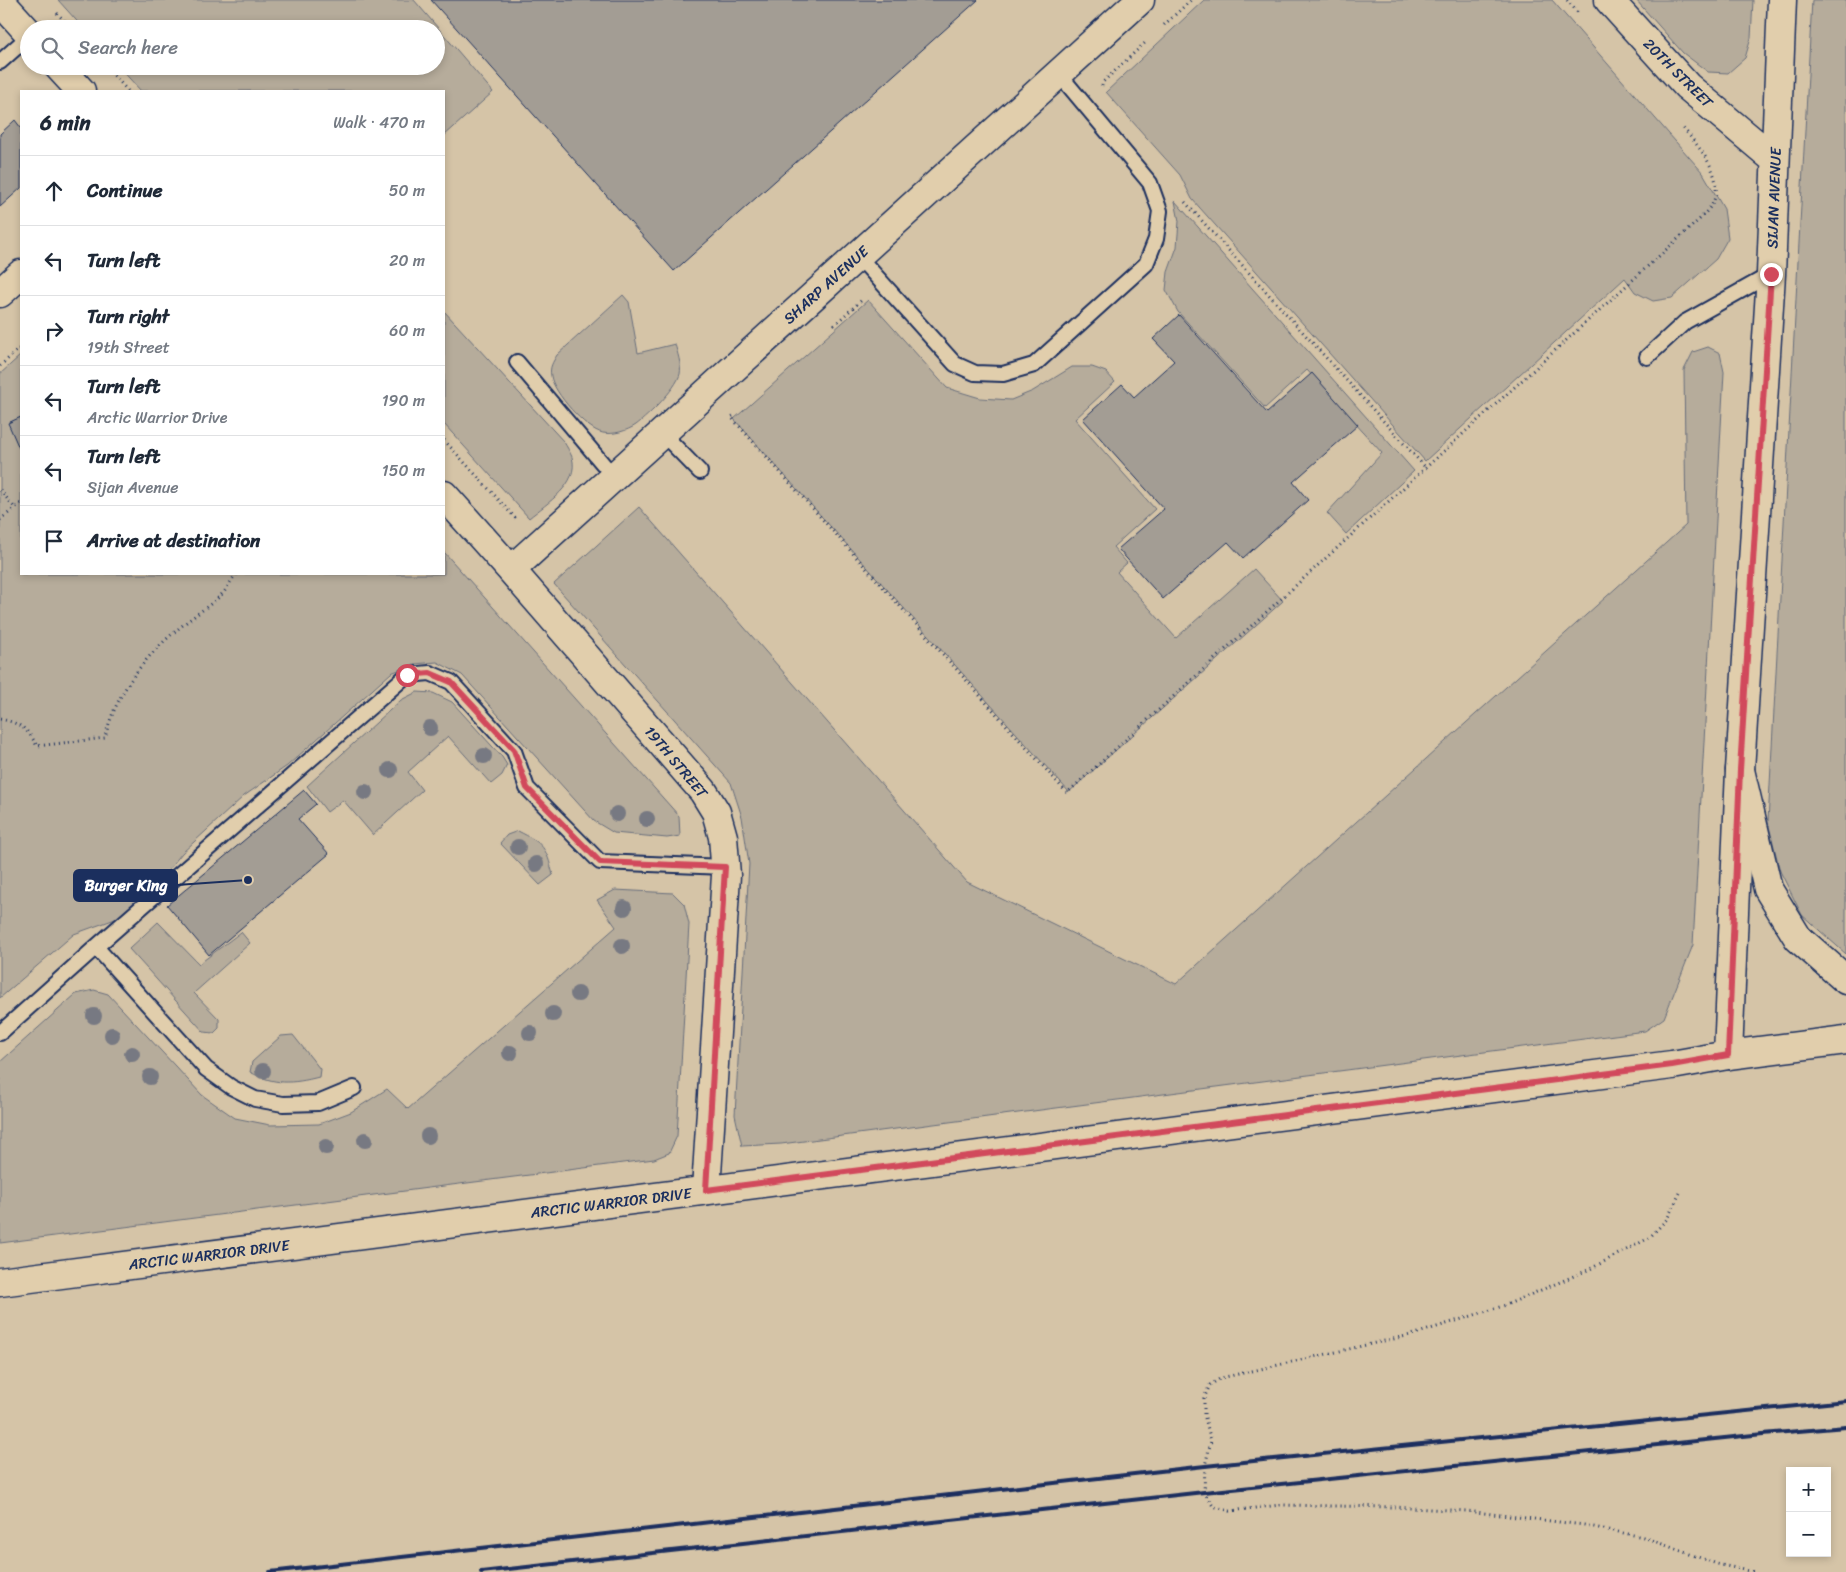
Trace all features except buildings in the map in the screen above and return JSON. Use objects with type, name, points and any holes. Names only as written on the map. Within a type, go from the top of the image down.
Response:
[{"type":"street","name":"SHARP AVENUE","points":[[511,570],[1140,0]]},
{"type":"street","name":"20TH STREET","points":[[1609,0],[1687,86],[1775,160]]},
{"type":"street","name":"SIJAN AVENUE","points":[[1728,1055],[1740,770],[1771,274],[1782,0]]},
{"type":"street","points":[[0,1],[20,24]]},
{"type":"street","points":[[66,75],[80,90]]},
{"type":"street","points":[[0,293],[20,275]]},
{"type":"street","name":"19TH STREET","points":[[445,496],[703,791],[716,812],[722,837],[725,867],[706,1190]]},
{"type":"street","points":[[1740,770],[1768,889],[1798,938],[1846,980]]},
{"type":"street","name":"ARCTIC WARRIOR DRIVE","points":[[0,1282],[1672,1065],[1728,1055],[1846,1040]]},
{"type":"lane","points":[[0,62],[20,43]]},
{"type":"lane","points":[[858,256],[955,364],[975,373],[1002,374],[1034,365],[1146,264],[1156,239],[1160,211],[1150,183],[1058,74]]},
{"type":"lane","points":[[1648,357],[1685,322],[1771,274]]},
{"type":"lane","points":[[517,362],[614,477]]},
{"type":"lane","points":[[662,433],[700,472]]},
{"type":"lane","points":[[0,1033],[407,675],[430,673],[451,682],[514,750],[527,788],[600,862],[725,867]]},
{"type":"lane","points":[[96,947],[206,1069],[230,1087],[255,1099],[283,1104],[318,1103],[354,1088]]},
{"type":"path","points":[[1567,0],[1580,14]]},
{"type":"path","points":[[52,7],[64,20]]},
{"type":"path","points":[[114,75],[127,90]]},
{"type":"path","points":[[1102,89],[1103,82]]},
{"type":"path","points":[[738,411],[731,417],[1067,793],[1700,218],[1712,205],[1716,192],[1714,175],[1707,157],[1681,126]]},
{"type":"path","points":[[1183,200],[1424,467]]},
{"type":"path","points":[[831,327],[881,282]]},
{"type":"path","points":[[0,366],[20,348]]},
{"type":"path","points":[[0,490],[15,508]]},
{"type":"path","points":[[0,520],[20,504]]},
{"type":"path","points":[[0,719],[20,725],[30,732],[37,746],[105,738],[116,703],[130,680],[147,659],[186,622],[223,594],[236,575]]},
{"type":"path","points":[[1680,1193],[1667,1219],[1648,1238],[1588,1270],[1506,1305],[1415,1334],[1221,1378],[1210,1385],[1204,1398],[1204,1414],[1211,1442],[1205,1466],[1204,1492],[1212,1506],[1230,1511],[1280,1505],[1393,1507],[1467,1511],[1584,1525],[1643,1538],[1717,1564],[1754,1572]]},
{"type":"shaded area","points":[[58,0],[414,0],[431,20],[76,20]]},
{"type":"shaded area","points":[[1204,0],[1552,0],[1703,173],[1724,209],[1728,238],[1716,259],[1672,298],[1653,301],[1635,292],[1625,278],[1425,461],[1192,199],[1180,175],[1106,92]]},
{"type":"shaded area","points":[[1636,0],[1753,0],[1751,38],[1745,58],[1728,73],[1708,72],[1683,53]]},
{"type":"shaded area","points":[[1812,0],[1846,0],[1846,954],[1802,915],[1780,871],[1768,822]]},
{"type":"shaded area","points":[[445,36],[493,92],[445,135],[445,90],[140,90],[126,75],[445,75]]},
{"type":"shaded area","points":[[1175,201],[1414,471],[1346,534],[1327,513],[1382,453],[1307,370],[1265,408],[1178,312],[1166,290],[1168,272],[1177,247],[1179,221]]},
{"type":"shaded area","points":[[623,295],[629,302],[638,353],[675,344],[680,363],[680,374],[668,394],[636,425],[620,432],[603,433],[588,425],[571,409],[553,383],[551,370],[557,355]]},
{"type":"shaded area","points":[[868,300],[947,388],[980,398],[1011,400],[1033,391],[1072,367],[1092,367],[1106,372],[1115,382],[1075,419],[1155,509],[1113,547],[1127,563],[1117,572],[1176,638],[1254,569],[1283,601],[1069,792],[734,419]]},
{"type":"shaded area","points":[[445,312],[564,442],[572,457],[573,467],[567,484],[553,499],[529,518],[445,425]]},
{"type":"shaded area","points":[[1708,347],[1720,353],[1724,372],[1693,945],[1664,1018],[1645,1031],[781,1144],[742,1146],[735,1115],[749,864],[742,817],[731,783],[554,584],[639,507],[967,882],[1176,984],[1686,525],[1684,370],[1693,352]]},
{"type":"shaded area","points":[[20,356],[20,418],[9,423],[20,447],[20,575],[445,575],[445,553],[679,816],[680,836],[667,838],[614,833],[594,821],[462,675],[437,662],[414,664],[391,673],[287,766],[244,796],[182,853],[149,894],[118,918],[74,934],[0,998],[0,374]]},
{"type":"shaded area","points":[[417,692],[433,693],[452,702],[502,757],[507,765],[502,775],[491,784],[448,736],[408,772],[422,790],[373,835],[343,800],[327,812],[307,786],[401,700]]},
{"type":"shaded area","points":[[518,831],[539,843],[546,852],[553,875],[540,885],[500,843],[507,835]]},
{"type":"shaded area","points":[[615,890],[673,893],[684,904],[689,924],[677,1136],[669,1153],[654,1159],[0,1243],[0,1062],[76,994],[94,990],[108,994],[202,1095],[235,1118],[270,1125],[319,1124],[351,1112],[387,1089],[408,1109],[616,927],[597,900]]},
{"type":"shaded area","points":[[158,922],[199,964],[241,932],[250,943],[194,993],[219,1019],[219,1028],[214,1033],[204,1032],[129,949]]},
{"type":"shaded area","points":[[293,1035],[320,1069],[319,1077],[283,1082],[267,1079],[250,1072],[252,1062],[281,1036]]},
{"type":"railway","points":[[270,1572],[1205,1466],[1846,1401]]},
{"type":"railway","points":[[481,1572],[1204,1492],[1846,1427]]},
{"type":"place","name":"Burger King","points":[[248,880]]},
{"type":"route","points":[[407,675],[430,673],[451,682],[514,750],[527,788],[600,862],[725,867],[706,1190],[1672,1065],[1728,1055],[1740,770],[1771,274]]}]
